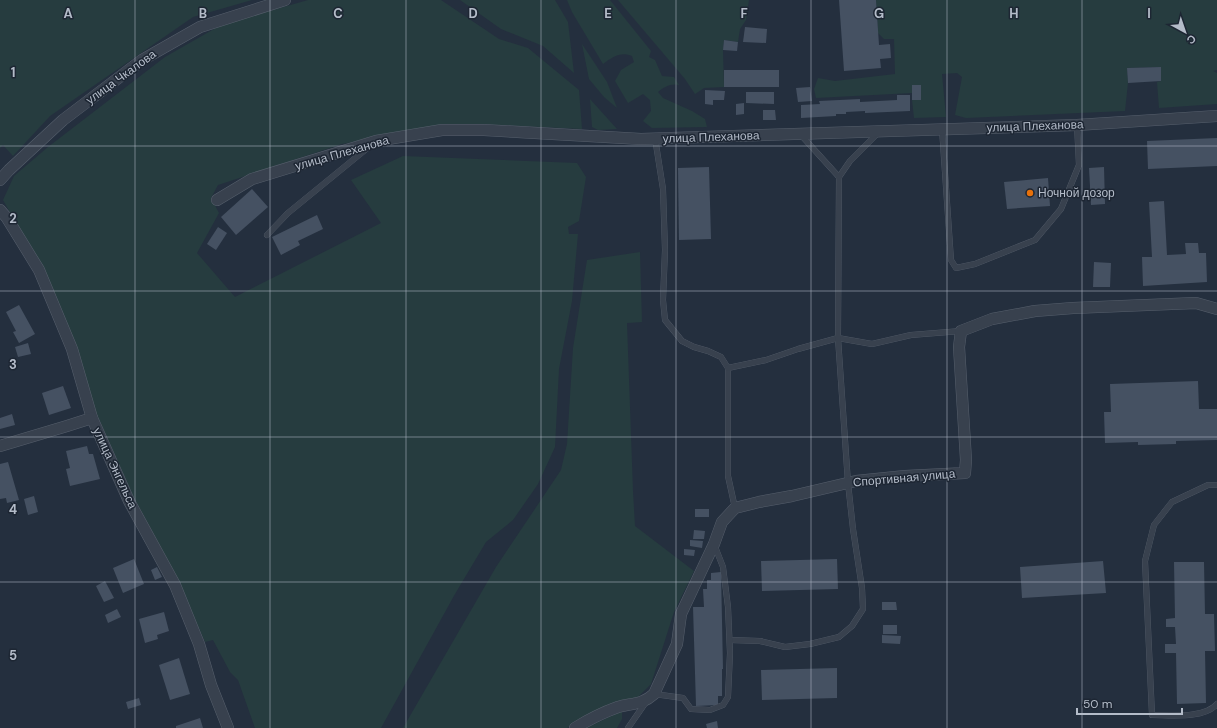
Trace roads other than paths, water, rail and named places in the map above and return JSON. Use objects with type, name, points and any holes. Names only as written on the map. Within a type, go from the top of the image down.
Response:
[{"type":"street","name":"улица Чкалова","points":[[0,180],[63,120],[142,60],[200,27],[285,0]]},
{"type":"street","name":"улица Плеханова","points":[[217,200],[252,179],[376,141],[442,130],[484,130],[641,139],[1077,125],[1217,116]]},
{"type":"street","name":"улица Энгельса","points":[[0,210],[7,218],[39,270],[72,350],[92,418],[129,500],[175,585],[199,644],[211,685],[228,728]]},
{"type":"street","points":[[961,331],[992,319],[1036,311],[1058,309],[1196,303],[1217,309]]},
{"type":"street","name":"Спортивная улица","points":[[735,508],[848,483],[905,476],[965,473],[966,460],[959,347],[961,331]]},
{"type":"street","points":[[0,446],[92,418]]},
{"type":"street","points":[[575,728],[618,707],[650,697],[677,644],[681,614],[714,544],[722,522],[735,508]]},
{"type":"lane","points":[[942,129],[951,260],[956,268],[975,264],[1035,240],[1057,214],[1061,209],[1079,165],[1077,125]]},
{"type":"lane","points":[[730,640],[760,641],[785,647],[810,644],[839,637],[852,626],[862,609],[862,588],[848,483],[838,338],[839,177],[850,161],[880,131]]},
{"type":"lane","points":[[800,134],[839,177]]},
{"type":"lane","points":[[656,138],[663,189],[665,250],[663,300],[665,320],[682,341],[721,357],[728,368],[728,476],[735,508]]},
{"type":"lane","points":[[267,235],[288,213],[376,141]]},
{"type":"lane","points":[[728,368],[766,360],[838,338],[872,344],[911,335],[961,331]]},
{"type":"lane","points":[[1217,485],[1208,485],[1172,502],[1154,525],[1145,561],[1152,715],[1193,715],[1214,708],[1217,704]]},
{"type":"lane","points":[[628,728],[650,697],[683,698],[691,709],[710,710],[723,705],[728,697],[730,640],[728,607],[723,567],[714,544]]},
{"type":"place","name":"Ночной дозор","points":[[1030,193]]}]
